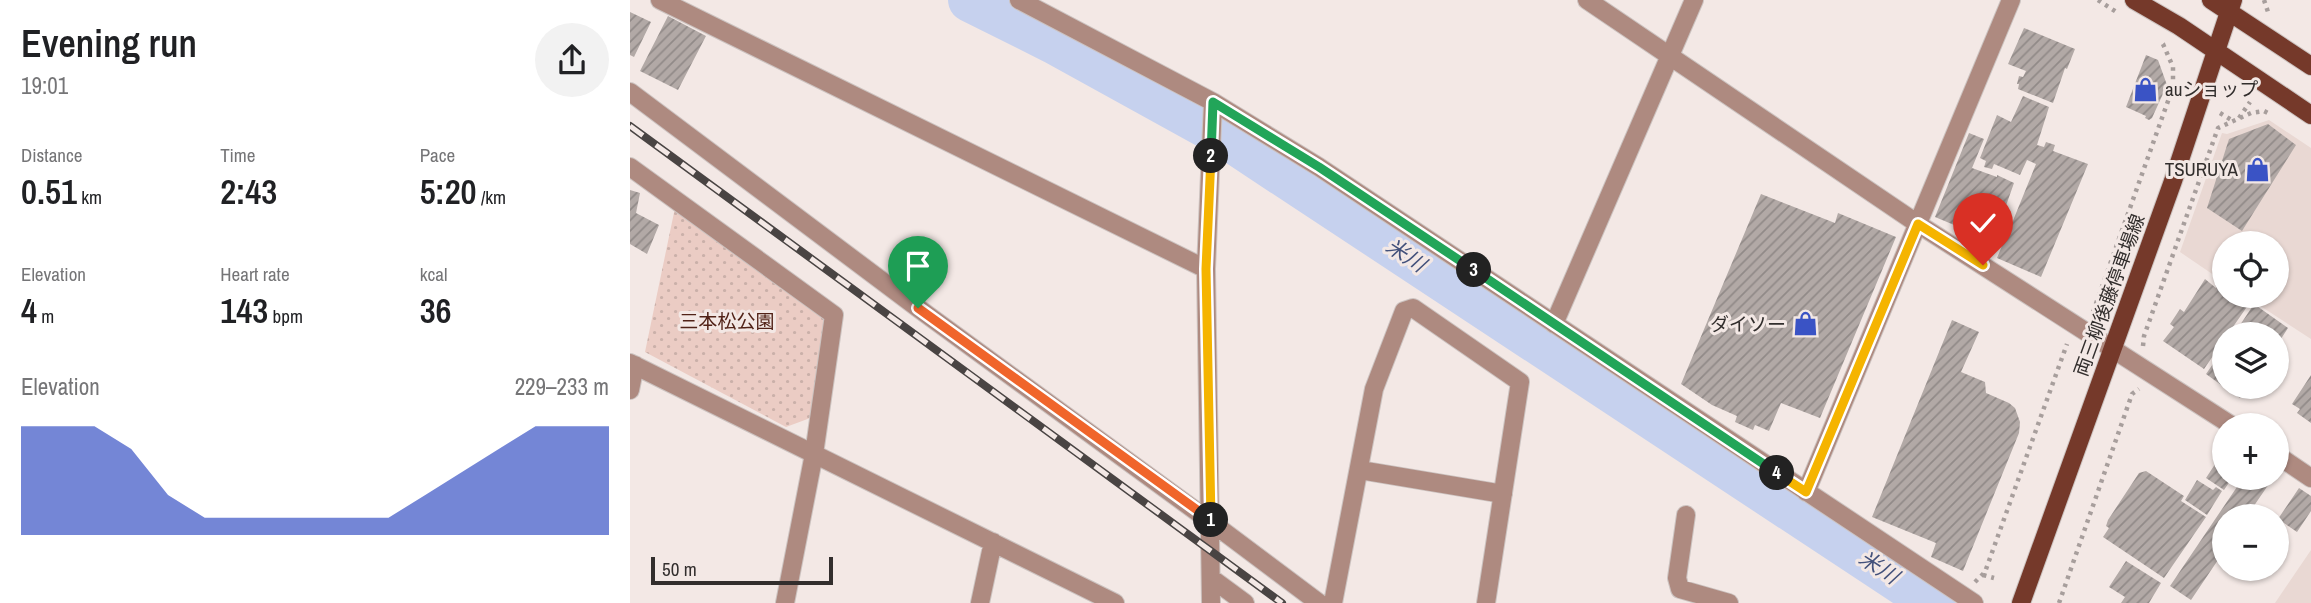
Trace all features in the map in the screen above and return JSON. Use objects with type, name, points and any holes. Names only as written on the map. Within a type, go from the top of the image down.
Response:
[{"type":"main road","points":[[2134,0],[2179,26],[2311,115]]},
{"type":"main road","points":[[2211,0],[2231,6],[2311,66]]},
{"type":"main road","name":"両三柳後藤停車場線","points":[[2021,603],[2113,348],[2231,6]]},
{"type":"street","points":[[660,0],[1206,269]]},
{"type":"street","points":[[1019,0],[1319,167],[1974,603]]},
{"type":"street","points":[[1587,0],[1918,224],[2213,413]]},
{"type":"street","points":[[1554,324],[1694,0]]},
{"type":"street","points":[[1806,492],[2011,0]]},
{"type":"street","points":[[630,92],[1319,603]]},
{"type":"street","points":[[1211,603],[1206,269],[1213,108]]},
{"type":"street","points":[[630,167],[834,314],[814,454],[785,603]]},
{"type":"street","points":[[1333,603],[1374,389],[1404,311],[1413,308],[1520,382],[1486,603]]},
{"type":"street","points":[[630,390],[632,364],[1115,603]]},
{"type":"street","points":[[2289,464],[2311,478]]},
{"type":"street","points":[[1360,470],[1503,494]]},
{"type":"street","points":[[1686,515],[1677,578],[1680,589],[1729,603]]},
{"type":"street","points":[[981,603],[993,542]]},
{"type":"street","points":[[1211,578],[1245,603]]},
{"type":"path","points":[[2098,0],[2120,15]]},
{"type":"path","points":[[2092,314],[2176,85],[2167,52],[2163,44],[2152,36]]},
{"type":"path","points":[[2167,52],[2170,46]]},
{"type":"path","points":[[2235,120],[2250,102]]},
{"type":"path","points":[[2146,354],[2143,348],[2144,335],[2218,128],[2264,111],[2276,118]]},
{"type":"path","points":[[2220,113],[2235,120]]},
{"type":"path","points":[[1967,584],[1978,581],[1983,575],[2068,335]]},
{"type":"path","points":[[2048,595],[2060,601],[2132,394],[2138,388],[2147,388]]},
{"type":"path","points":[[1983,575],[1994,578]]},
{"type":"shaded area","points":[[2269,120],[2311,148],[2311,339],[2289,325],[2289,322],[2263,308],[2289,308],[2289,231],[2212,231],[2212,274],[2180,252],[2222,133],[2227,134]]},
{"type":"shaded area","points":[[2311,550],[2311,603],[2275,603]]},
{"type":"green space","name":"三本松公園","points":[[676,203],[831,315],[813,417],[786,427],[645,352]]},
{"type":"building","points":[[630,12],[651,22],[634,57],[630,55]]},
{"type":"building","points":[[668,16],[706,36],[678,90],[640,71]]},
{"type":"building","points":[[2024,28],[2075,49],[2053,103],[2018,89],[2019,76],[2023,77],[2026,71],[2008,64]]},
{"type":"building","points":[[2146,55],[2158,60],[2167,85],[2149,120],[2126,107]]},
{"type":"building","points":[[2023,96],[2049,107],[2037,145],[2044,147],[2046,142],[2055,145],[2053,151],[2088,164],[2041,277],[1997,258],[2006,236],[2001,234],[2005,226],[2010,228],[2036,164],[2027,160],[2020,175],[1994,164],[1992,169],[1984,167],[1986,161],[1980,158],[1997,115],[2011,122]]},
{"type":"building","points":[[2268,124],[2296,145],[2242,231],[2207,208],[2229,139]]},
{"type":"building","points":[[1969,133],[1984,139],[1972,168],[2014,183],[2002,217],[1968,207],[1959,227],[1935,217]]},
{"type":"building","points":[[630,190],[640,193],[636,213],[659,225],[647,254],[630,244]]},
{"type":"building","points":[[1761,194],[1835,223],[1838,213],[1896,237],[1820,418],[1781,403],[1769,431],[1755,425],[1753,430],[1735,422],[1737,416],[1712,405],[1681,384]]},
{"type":"building","points":[[2205,279],[2212,285],[2212,308],[2246,308],[2236,322],[2212,322],[2212,357],[2204,369],[2163,341],[2174,327],[2170,324],[2180,309],[2184,312]]},
{"type":"building","points":[[2251,308],[2260,308],[2280,322],[2242,322]]},
{"type":"building","points":[[1952,320],[1979,332],[1961,372],[1985,382],[1986,393],[2015,408],[2020,422],[2019,433],[1963,571],[1931,557],[1936,543],[1872,517]]},
{"type":"building","points":[[2212,365],[2212,378],[2206,374]]},
{"type":"building","points":[[2311,375],[2311,423],[2297,413],[2300,409],[2292,404]]},
{"type":"building","points":[[2212,469],[2212,482],[2206,478]]},
{"type":"building","points":[[2146,471],[2184,496],[2181,501],[2206,517],[2164,578],[2103,537],[2109,528],[2106,526],[2108,520],[2139,473]]},
{"type":"building","points":[[2197,480],[2212,490],[2222,491],[2207,515],[2185,500]]},
{"type":"building","points":[[2299,488],[2311,496],[2311,511],[2297,532],[2289,527],[2288,504]]},
{"type":"building","points":[[2235,490],[2265,490],[2255,504],[2225,504]]},
{"type":"building","points":[[2212,524],[2212,569],[2191,600],[2170,586]]},
{"type":"building","points":[[2126,561],[2161,583],[2149,603],[2121,603],[2125,597],[2109,587]]},
{"type":"waterway","name":"米川","points":[[970,0],[1054,42],[1228,138],[1933,603]]},
{"type":"railway","points":[[630,126],[1282,603]]},
{"type":"place","name":"auショップ","points":[[2145,89]]},
{"type":"place","name":"TSURUYA","points":[[2258,169]]},
{"type":"place","name":"ダイソー","points":[[1806,324]]},
{"type":"route","points":[[918,308],[1211,522],[1206,269],[1213,102],[1319,167],[1806,492],[1918,224],[1983,265]]}]
